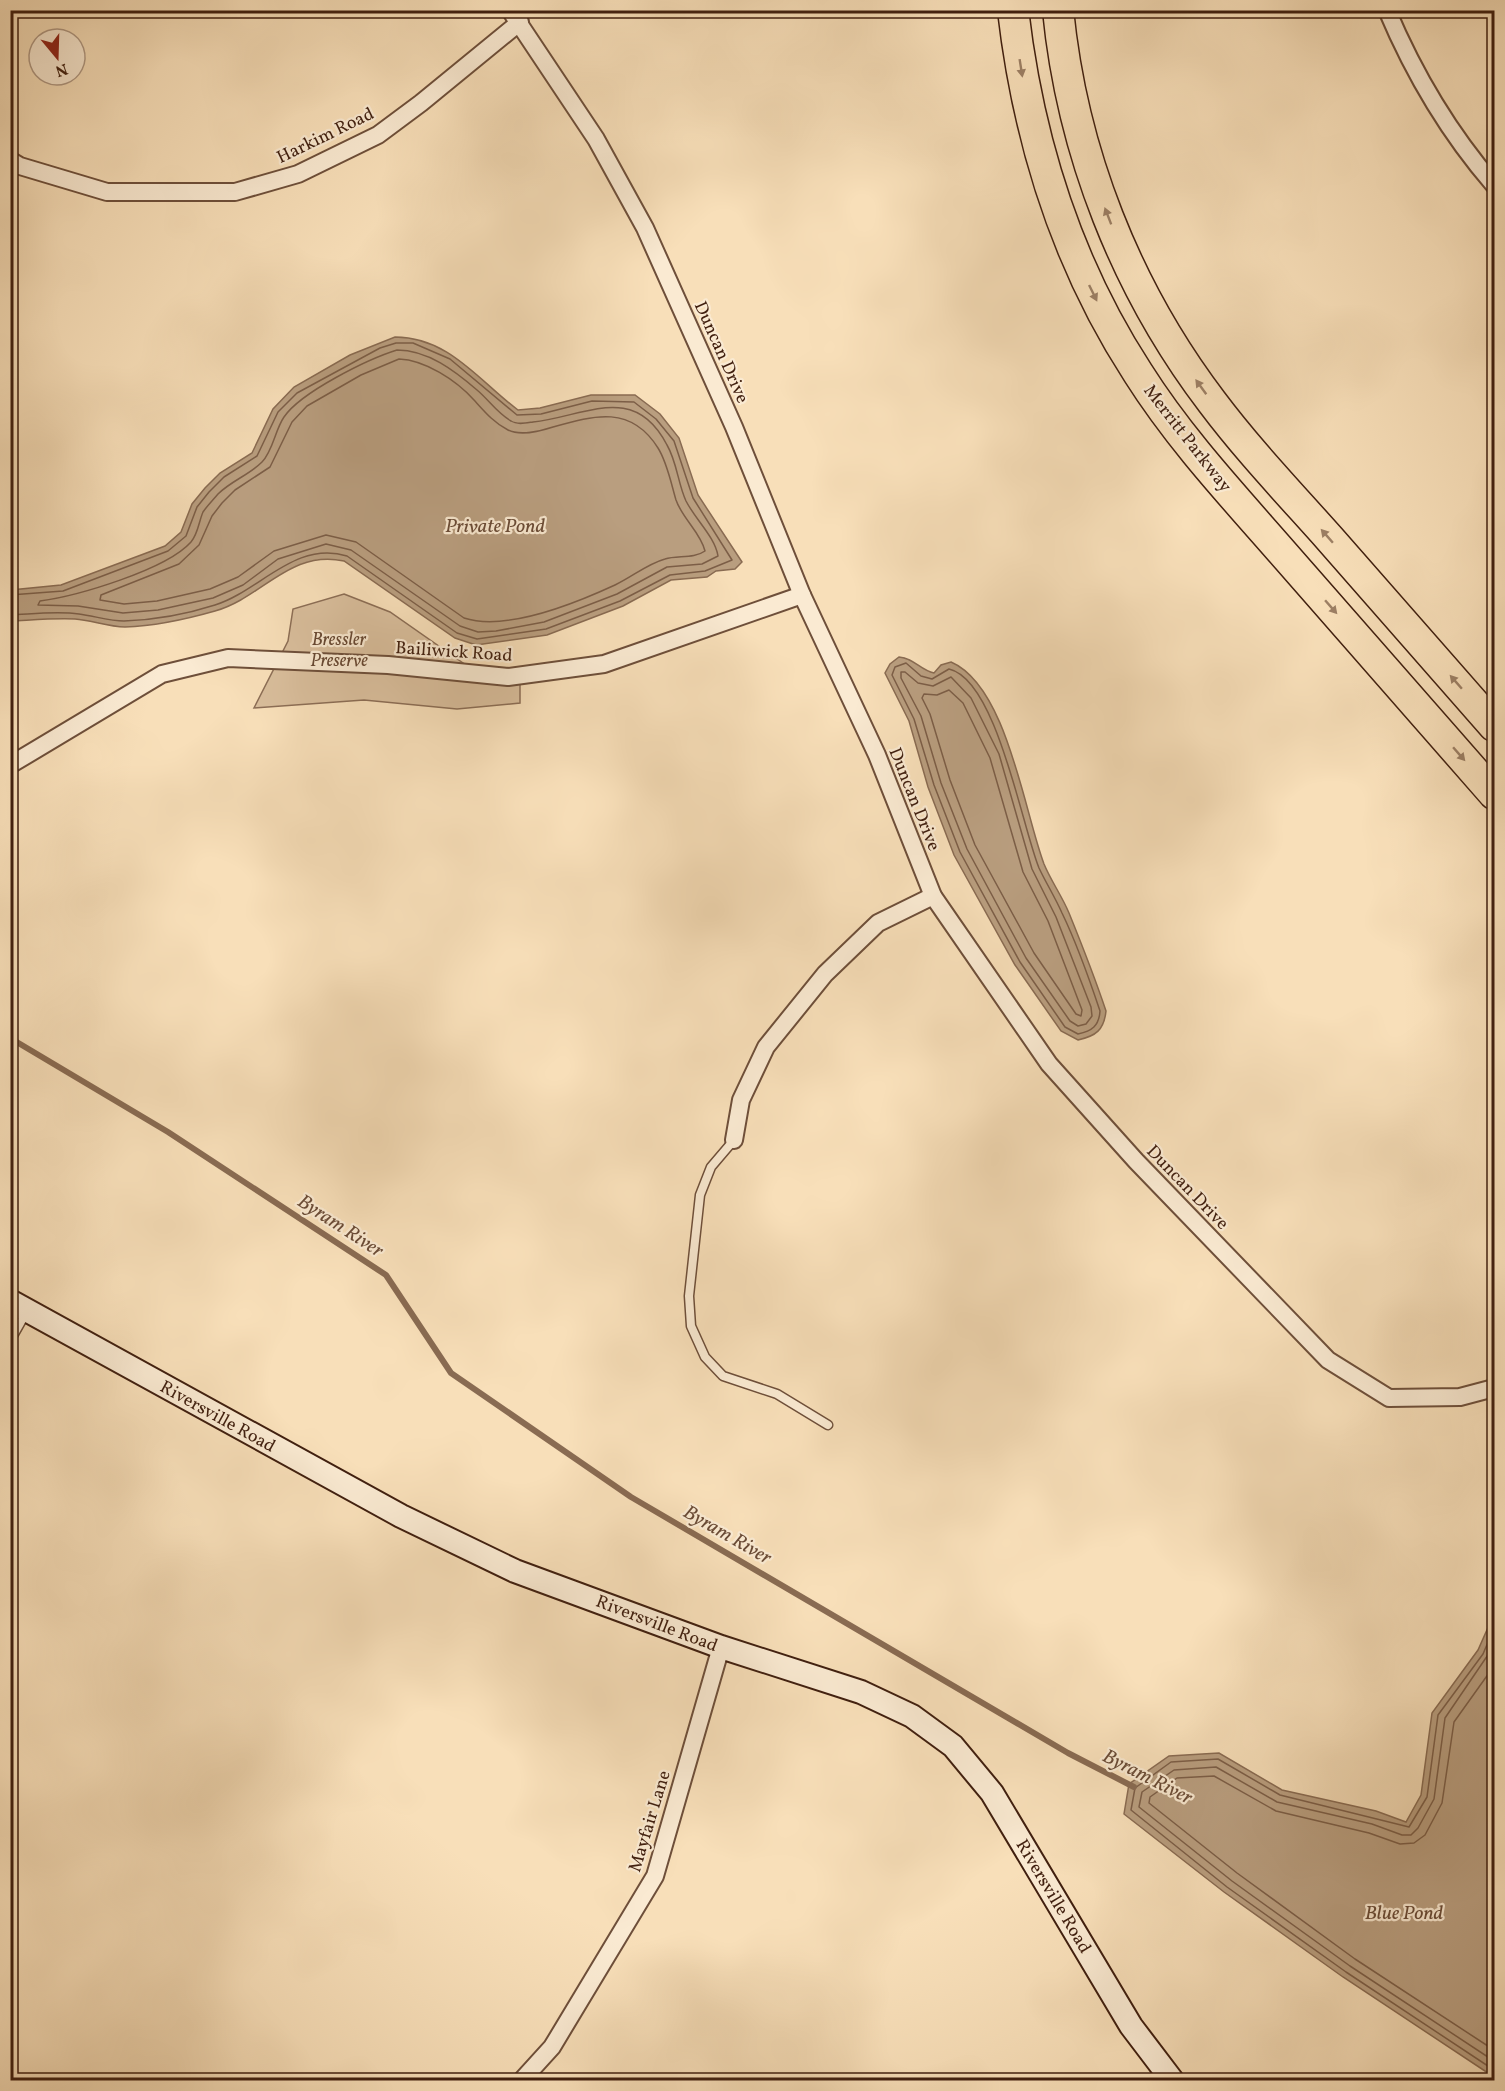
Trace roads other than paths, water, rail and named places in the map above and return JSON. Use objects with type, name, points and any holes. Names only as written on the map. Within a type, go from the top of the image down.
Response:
[{"type":"highway","name":"Merritt Parkway","points":[[1013,10],[1029,109],[1047,178],[1086,278],[1137,372],[1200,458],[1494,794]]},
{"type":"highway","points":[[1058,10],[1069,84],[1096,186],[1122,251],[1172,344],[1212,402],[1257,457],[1494,726]]},
{"type":"street","points":[[1387,10],[1408,60],[1441,115],[1494,185]]},
{"type":"street","name":"Harkim Road","points":[[10,160],[20,166],[107,192],[236,192],[298,174],[378,135],[421,103],[515,16]]},
{"type":"street","name":"Duncan Drive","points":[[515,16],[596,139],[645,228],[734,427],[802,595],[877,755],[933,896],[1049,1064],[1136,1161],[1328,1360],[1389,1398],[1460,1397],[1494,1388]]},
{"type":"street","name":"Bailiwick Road","points":[[10,765],[162,674],[228,658],[388,666],[508,678],[604,664],[802,595]]},
{"type":"street","points":[[734,1140],[741,1100],[766,1047],[825,974],[878,923],[933,896]]},
{"type":"street","name":"Riversville Road","points":[[19,1306],[401,1516],[515,1570],[720,1647],[861,1692],[912,1716],[953,1746],[992,1793],[1131,2026],[1172,2080]]},
{"type":"street","name":"Mayfair Lane","points":[[522,2080],[552,2047],[655,1876],[720,1647]]},
{"type":"lane","points":[[734,1140],[711,1167],[700,1195],[690,1276],[691,1326],[705,1357],[723,1376],[777,1394],[828,1425]]},
{"type":"lane","points":[[10,1341],[19,1306]]},
{"type":"water","name":"Private Pond","points":[[395,337],[432,344],[447,352],[518,410],[540,408],[591,395],[635,395],[660,414],[679,438],[698,495],[742,562],[735,569],[716,571],[707,577],[671,580],[623,606],[547,635],[476,645],[455,638],[344,561],[325,559],[292,568],[232,605],[171,622],[125,627],[75,619],[11,621],[11,590],[61,585],[165,546],[181,532],[192,504],[205,488],[220,473],[252,453],[273,409],[294,387],[350,355]]},
{"type":"water","points":[[899,657],[934,673],[941,665],[951,662],[970,675],[986,696],[1000,722],[1021,783],[1044,864],[1069,913],[1106,1011],[1101,1027],[1094,1034],[1078,1040],[1061,1031],[1015,965],[954,855],[928,787],[909,721],[885,673],[890,664]]},
{"type":"water","name":"Blue Pond","points":[[1494,1614],[1494,2077],[1343,1977],[1224,1892],[1124,1814],[1129,1784],[1169,1756],[1219,1753],[1282,1790],[1376,1811],[1406,1822],[1421,1795],[1432,1713],[1478,1650]]},
{"type":"waterway","name":"Byram River","points":[[10,1038],[168,1132],[386,1275],[451,1373],[631,1497],[1068,1753],[1134,1787]]},
{"type":"park label","name":"Bressler Preserve","points":[[339,649]]}]
